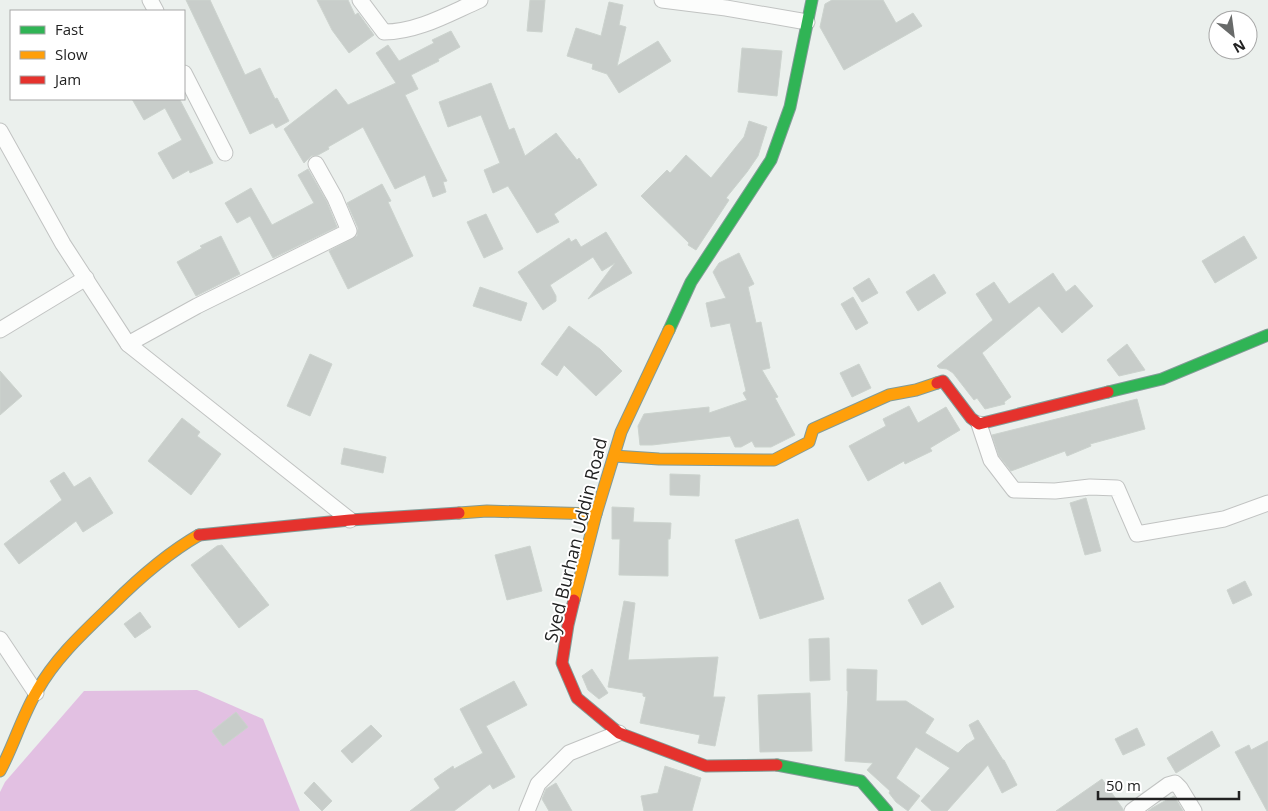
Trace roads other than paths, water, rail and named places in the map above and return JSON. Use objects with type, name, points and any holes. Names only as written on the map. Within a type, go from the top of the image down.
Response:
[{"type":"street","points":[[360,0],[384,32],[398,32],[416,27],[480,0]]},
{"type":"street","points":[[662,0],[726,8],[807,22]]},
{"type":"street","name":"Syed Burhan Uddin Road","points":[[812,0],[790,107],[771,160],[691,282],[621,432],[596,514],[568,625],[562,663],[577,698],[619,733],[706,766],[782,765],[860,781],[887,811]]},
{"type":"street","points":[[185,75],[224,153]]},
{"type":"street","points":[[0,131],[63,244],[128,344],[350,520]]},
{"type":"street","points":[[128,344],[197,306],[349,231],[335,198],[316,164]]},
{"type":"street","points":[[0,330],[86,278]]},
{"type":"street","points":[[979,424],[1162,379],[1268,335]]},
{"type":"street","points":[[614,456],[659,459],[774,460],[809,442],[813,429],[889,395],[916,390],[942,381],[971,418],[979,424],[991,460],[1014,490],[1055,491],[1090,487],[1117,488],[1137,534],[1224,519],[1268,504]]},
{"type":"street","points":[[0,771],[10,754],[36,693],[54,665],[77,638],[164,558],[202,534],[350,520],[487,511],[596,514]]},
{"type":"street","points":[[0,639],[36,693]]},
{"type":"street","points":[[526,811],[538,784],[569,753],[619,733]]},
{"type":"street","points":[[1132,811],[1168,785],[1174,783],[1180,788],[1194,811]]}]
